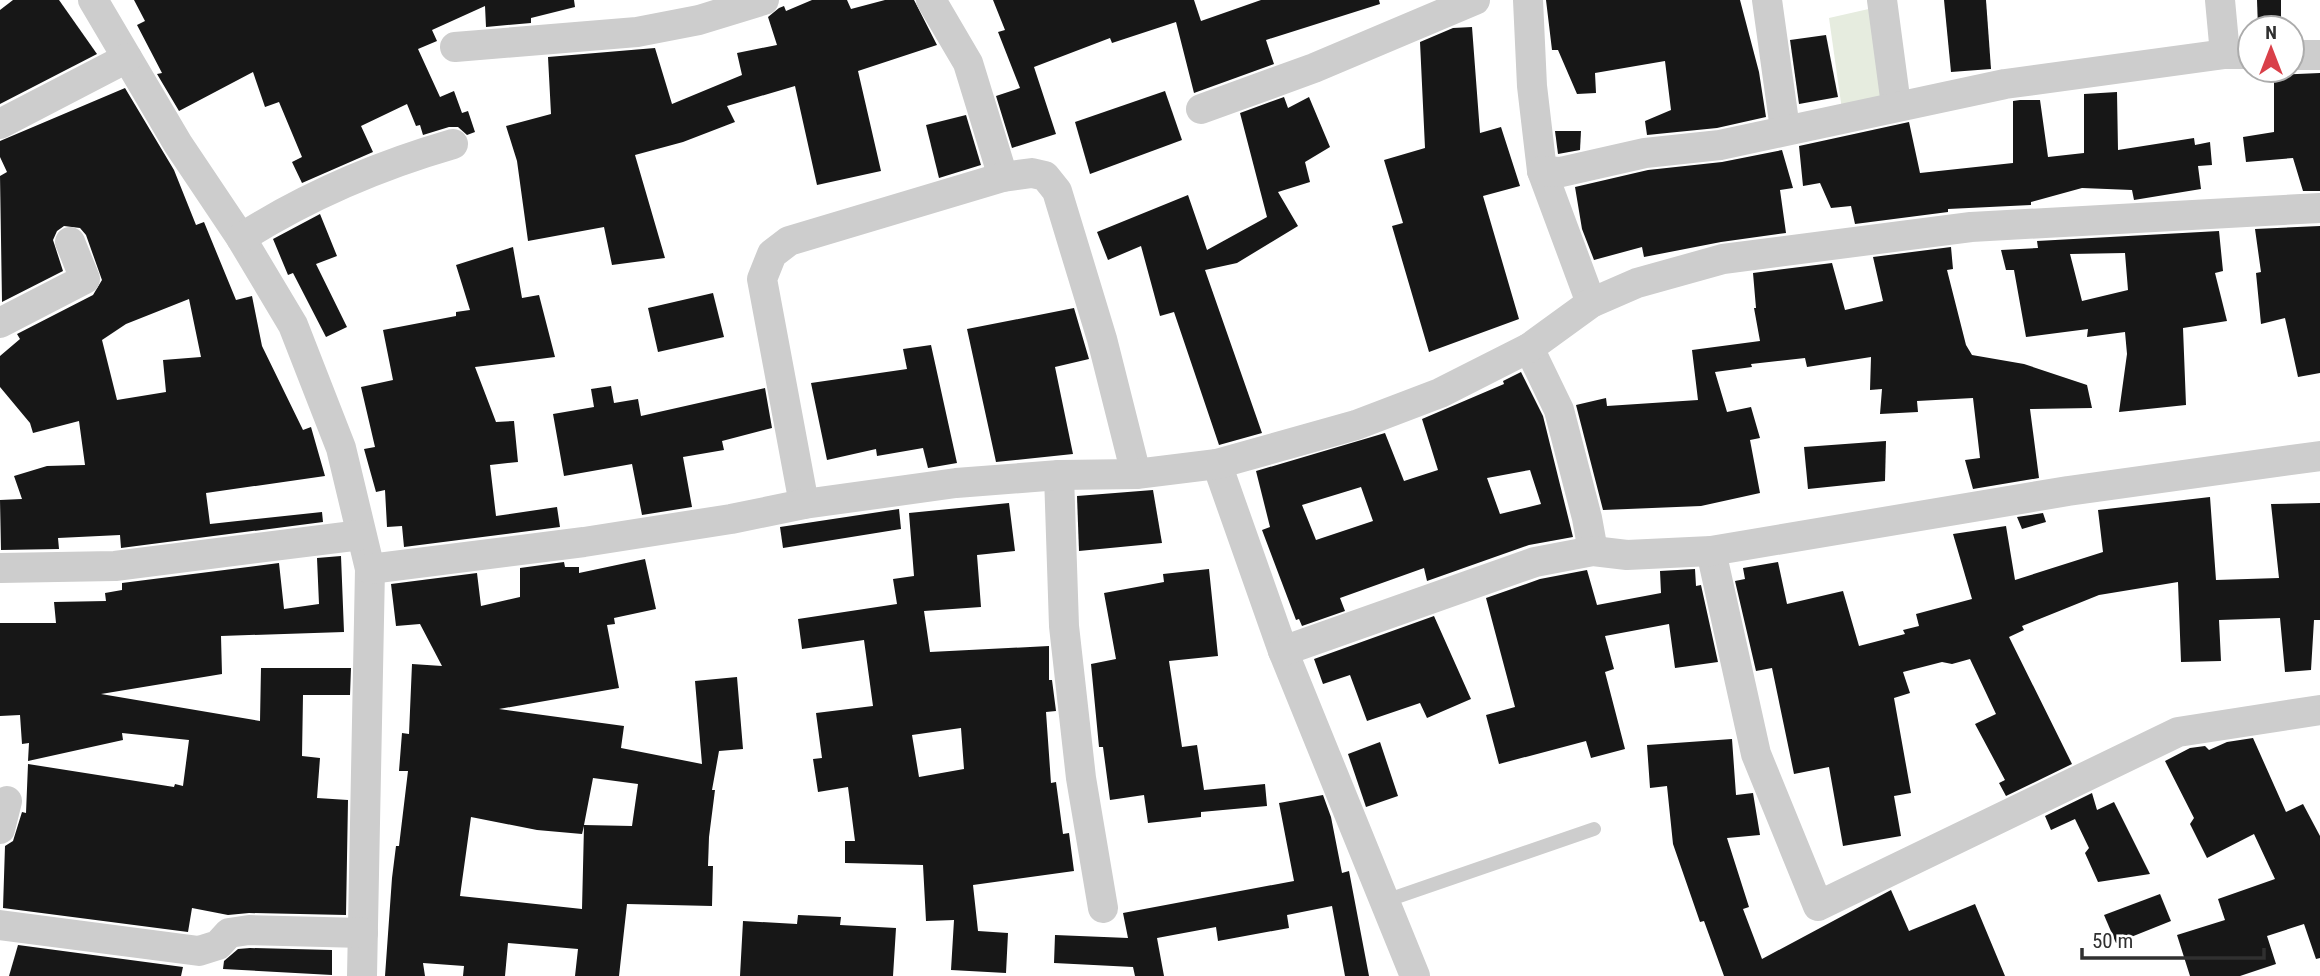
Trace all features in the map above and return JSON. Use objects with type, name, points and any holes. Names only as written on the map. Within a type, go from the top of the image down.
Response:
[{"type":"street","points":[[93,0],[178,145],[241,238],[293,325],[341,448],[370,569],[362,976]]},
{"type":"street","points":[[455,47],[637,32],[699,20],[764,0]]},
{"type":"street","points":[[931,0],[968,63],[1003,177]]},
{"type":"street","points":[[1201,109],[1314,68],[1475,0]]},
{"type":"street","points":[[1528,0],[1532,86],[1542,171],[1591,303]]},
{"type":"street","points":[[1768,0],[1786,129]]},
{"type":"street","points":[[1882,0],[1896,105]]},
{"type":"street","points":[[2220,0],[2236,51]]},
{"type":"street","points":[[1542,171],[1561,172],[1645,153],[1720,145],[1896,105],[2005,84],[2236,54]]},
{"type":"street","points":[[0,124],[127,58]]},
{"type":"street","points":[[241,238],[292,205],[417,154],[453,144]]},
{"type":"street","points":[[804,503],[762,279],[772,254],[789,241],[1003,177],[1032,173],[1045,176],[1057,191],[1102,339],[1136,474]]},
{"type":"street","points":[[370,569],[611,538],[731,519],[804,503],[956,482],[1059,475],[1136,474],[1217,464],[1356,425],[1440,393],[1529,348],[1591,303],[1637,283],[1723,259],[1970,227],[2320,208]]},
{"type":"street","points":[[0,323],[85,279],[70,242]]},
{"type":"street","points":[[1529,348],[1559,410],[1593,551]]},
{"type":"street","points":[[1283,651],[1535,562],[1593,551],[1628,555],[1711,551],[2068,491],[2320,456]]},
{"type":"street","points":[[1217,464],[1283,651],[1415,976]]},
{"type":"street","points":[[1059,475],[1064,626],[1081,778],[1103,908]]},
{"type":"street","points":[[0,568],[114,566],[362,535]]},
{"type":"street","points":[[1711,551],[1756,754],[1818,906],[2178,732],[2320,710]]},
{"type":"street","points":[[0,925],[199,951],[218,945],[229,933],[249,930],[363,933]]},
{"type":"lane","points":[[1385,901],[1594,829]]},
{"type":"shaded area","points":[[1873,8],[1883,99],[1842,110],[1829,18]]},
{"type":"building","points":[[13,0],[59,0],[97,54],[0,104],[0,10]]},
{"type":"building","points":[[134,0],[574,0],[575,7],[531,18],[531,23],[486,27],[485,6],[432,30],[437,41],[418,49],[440,97],[454,91],[462,113],[468,111],[475,132],[467,135],[458,127],[449,127],[423,135],[407,104],[361,126],[373,152],[302,183],[292,162],[302,157],[279,102],[265,107],[253,72],[179,111],[157,74],[162,73],[137,25],[145,21]]},
{"type":"building","points":[[812,0],[847,0],[851,9],[885,0],[914,0],[937,45],[858,71],[881,171],[817,185],[795,86],[727,106],[735,122],[683,142],[635,155],[665,258],[612,265],[604,227],[528,241],[517,161],[506,126],[551,114],[548,57],[655,48],[672,104],[742,75],[737,53],[777,45],[768,17],[784,6],[786,11]]},
{"type":"building","points":[[993,0],[1194,0],[1201,21],[1261,0],[1379,0],[1380,4],[1266,40],[1274,64],[1194,93],[1176,22],[1112,43],[1110,38],[1034,67],[1056,134],[1012,148],[996,96],[1020,88],[998,32],[1005,30]]},
{"type":"building","points":[[1546,0],[1740,0],[1759,72],[1766,117],[1717,128],[1647,135],[1645,121],[1671,110],[1665,61],[1595,73],[1596,93],[1577,94],[1558,50],[1552,50]]},
{"type":"building","points":[[1944,0],[1986,0],[1991,69],[1951,72]]},
{"type":"building","points":[[2257,0],[2281,0],[2281,14],[2258,14]]},
{"type":"building","points":[[1472,27],[1480,133],[1501,127],[1520,186],[1483,196],[1519,319],[1429,352],[1392,226],[1403,223],[1384,160],[1425,148],[1420,42],[1453,28]]},
{"type":"building","points":[[1826,35],[1838,97],[1799,104],[1790,40]]},
{"type":"building","points":[[2320,73],[2320,191],[2303,191],[2293,158],[2246,162],[2243,137],[2274,132],[2274,84],[2306,84],[2306,74]]},
{"type":"building","points":[[125,88],[174,170],[196,225],[204,222],[236,300],[252,296],[262,346],[303,430],[311,427],[325,476],[206,493],[210,524],[322,512],[323,522],[121,548],[120,535],[58,538],[59,549],[1,550],[0,500],[22,499],[14,476],[47,466],[85,465],[79,421],[33,433],[30,423],[0,387],[0,356],[20,339],[17,334],[93,295],[102,280],[86,235],[80,228],[64,226],[57,231],[53,240],[63,271],[2,302],[0,176],[7,172],[0,157],[0,141]],"holes":[[[189,299],[201,357],[163,360],[166,392],[117,400],[102,340],[126,324]]]},
{"type":"building","points":[[1165,91],[1182,140],[1090,174],[1075,122]]},
{"type":"building","points":[[2117,92],[2118,150],[2194,138],[2195,145],[2210,142],[2212,165],[2198,166],[2201,189],[2134,200],[2132,190],[2082,188],[2031,202],[2031,205],[1948,209],[1948,212],[1855,224],[1851,206],[1831,208],[1820,183],[1803,186],[1799,146],[1909,122],[1920,173],[2013,163],[2013,101],[2020,100],[2040,100],[2048,157],[2084,153],[2084,94]]},
{"type":"building","points":[[1284,97],[1288,108],[1309,97],[1330,147],[1305,162],[1310,182],[1278,192],[1298,226],[1237,263],[1205,270],[1262,433],[1219,445],[1174,312],[1160,316],[1141,246],[1108,260],[1097,232],[1188,195],[1207,250],[1267,217],[1240,113]]},
{"type":"building","points":[[966,115],[981,165],[939,178],[926,125]]},
{"type":"building","points":[[1555,131],[1581,131],[1580,150],[1558,154]]},
{"type":"building","points":[[1782,150],[1793,188],[1780,190],[1786,233],[1644,257],[1642,247],[1594,260],[1582,229],[1575,187],[1648,170],[1722,162]]},
{"type":"building","points":[[320,214],[337,256],[316,264],[347,327],[326,337],[293,273],[288,275],[273,239]]},
{"type":"building","points":[[2320,226],[2320,373],[2298,377],[2285,318],[2261,324],[2256,273],[2261,272],[2255,229]]},
{"type":"building","points":[[2219,231],[2223,271],[2215,273],[2227,321],[2183,328],[2186,405],[2119,412],[2127,354],[2125,332],[2087,337],[2088,329],[2026,337],[2014,270],[2006,270],[2001,250],[2038,248],[2037,241]],"holes":[[[2125,253],[2128,290],[2082,301],[2070,254]]]},
{"type":"building","points":[[513,247],[522,298],[539,295],[555,357],[475,367],[496,422],[514,421],[518,462],[490,465],[496,516],[557,507],[560,527],[404,547],[402,526],[387,527],[385,490],[376,492],[364,449],[375,447],[361,387],[393,380],[383,330],[456,316],[456,312],[470,310],[456,265]]},
{"type":"building","points":[[1951,247],[1953,269],[1947,270],[1966,345],[1972,355],[2024,364],[2087,385],[2092,408],[2030,409],[2039,478],[1973,489],[1965,460],[1980,458],[1973,398],[1917,401],[1918,412],[1880,414],[1882,389],[1870,390],[1871,357],[1807,367],[1805,358],[1751,364],[1752,367],[1715,372],[1727,412],[1751,407],[1760,438],[1750,440],[1760,493],[1701,506],[1603,510],[1576,405],[1606,398],[1607,406],[1698,400],[1692,350],[1760,341],[1754,308],[1753,273],[1832,263],[1845,310],[1883,301],[1873,257]]},
{"type":"building","points":[[713,293],[724,337],[658,352],[648,308]]},
{"type":"building","points":[[1074,308],[1089,359],[1055,367],[1073,454],[996,462],[967,329]]},
{"type":"building","points":[[931,345],[957,463],[928,468],[923,448],[877,456],[876,449],[827,460],[811,383],[907,369],[903,349]]},
{"type":"building","points":[[1521,372],[1543,416],[1573,537],[1529,545],[1427,581],[1424,568],[1340,598],[1345,611],[1302,626],[1299,619],[1296,620],[1262,530],[1270,527],[1256,471],[1385,433],[1404,481],[1438,470],[1422,419],[1504,384],[1503,381]],"holes":[[[1530,470],[1541,504],[1500,514],[1487,478]],[[1361,487],[1373,521],[1316,540],[1302,505]]]},
{"type":"building","points":[[611,386],[614,403],[638,399],[641,416],[765,388],[772,428],[722,441],[724,450],[683,457],[692,507],[642,515],[632,464],[564,476],[553,414],[594,407],[591,389]]},
{"type":"building","points":[[1886,441],[1885,481],[1808,489],[1804,447]]},
{"type":"building","points":[[1153,490],[1162,543],[1079,551],[1077,496]]},
{"type":"building","points":[[2210,497],[2216,580],[2279,578],[2271,504],[2320,503],[2320,620],[2314,620],[2311,670],[2285,672],[2280,618],[2219,620],[2221,661],[2181,662],[2178,582],[2099,595],[2022,626],[2024,630],[2009,637],[2072,764],[2006,796],[1999,783],[2005,780],[1975,724],[1996,714],[1970,659],[1952,664],[1942,662],[1903,672],[1910,693],[1894,698],[1911,793],[1894,796],[1901,836],[1843,846],[1829,767],[1794,774],[1772,668],[1756,671],[1735,581],[1745,579],[1743,568],[1778,562],[1787,604],[1843,591],[1859,646],[1905,634],[1903,630],[1919,626],[1916,614],[1972,599],[1953,534],[2006,526],[2015,580],[2103,552],[2098,510]]},
{"type":"building","points":[[1009,503],[1015,551],[977,555],[981,607],[924,611],[930,652],[1049,646],[1049,680],[1052,680],[1056,711],[1046,712],[1051,783],[1056,782],[1063,834],[1069,833],[1074,871],[973,885],[978,931],[1008,933],[1006,973],[951,970],[954,920],[926,921],[923,865],[845,863],[845,841],[855,841],[848,787],[818,792],[813,759],[822,758],[816,713],[873,706],[864,640],[802,649],[798,619],[897,604],[893,579],[914,576],[909,513]],"holes":[[[961,728],[964,769],[919,777],[912,735]]]},
{"type":"building","points":[[899,509],[901,529],[783,548],[780,527]]},
{"type":"building","points":[[2043,513],[2046,522],[2022,529],[2017,517]]},
{"type":"building","points":[[341,556],[344,632],[221,636],[222,674],[101,694],[260,721],[261,668],[351,668],[350,695],[303,695],[302,756],[320,758],[317,798],[348,800],[346,915],[228,915],[192,908],[188,932],[3,908],[5,846],[13,841],[22,812],[26,813],[28,764],[174,787],[175,784],[183,786],[189,740],[122,733],[123,740],[28,761],[29,743],[22,744],[20,715],[0,716],[0,623],[56,623],[54,602],[106,601],[105,593],[122,590],[122,583],[279,563],[284,609],[319,604],[317,558]]},
{"type":"building","points":[[645,559],[656,609],[614,618],[615,624],[607,625],[619,688],[499,709],[624,726],[621,748],[702,764],[695,681],[737,677],[743,749],[719,751],[712,790],[715,790],[709,837],[708,866],[713,866],[712,906],[627,904],[619,976],[575,976],[578,949],[508,943],[505,976],[463,976],[464,966],[423,963],[425,976],[385,976],[392,878],[396,846],[399,846],[408,771],[399,771],[402,733],[409,734],[412,664],[442,666],[420,624],[396,626],[391,584],[477,573],[481,606],[520,597],[520,568],[564,562],[565,567],[579,567],[579,573]],"holes":[[[593,778],[638,784],[632,826],[584,825]],[[471,817],[537,830],[582,834],[584,826],[582,909],[460,896]]]},
{"type":"building","points":[[1209,569],[1218,656],[1169,661],[1182,747],[1197,745],[1204,790],[1265,784],[1267,806],[1201,812],[1201,817],[1148,823],[1144,795],[1110,800],[1103,747],[1099,747],[1091,664],[1116,659],[1104,593],[1164,582],[1163,574]]},
{"type":"building","points":[[1695,569],[1696,586],[1701,585],[1718,662],[1675,668],[1669,624],[1605,636],[1614,669],[1605,672],[1625,749],[1591,758],[1586,741],[1499,764],[1486,715],[1515,707],[1486,598],[1540,579],[1587,570],[1597,605],[1661,593],[1660,571]]},
{"type":"building","points":[[1434,616],[1471,699],[1427,718],[1420,703],[1367,721],[1350,675],[1323,684],[1314,659]]},
{"type":"building","points":[[2253,738],[2286,812],[2303,804],[2320,836],[2320,958],[2316,959],[2304,924],[2267,936],[2276,964],[2240,976],[2190,976],[2177,935],[2225,920],[2218,899],[2275,879],[2254,834],[2207,858],[2190,824],[2194,818],[2165,761],[2190,748],[2205,746],[2209,750],[2227,742]]},
{"type":"building","points":[[1732,739],[1736,795],[1753,793],[1760,835],[1727,838],[1749,907],[1743,909],[1762,959],[1891,890],[1909,931],[1975,904],[2005,976],[1724,976],[1704,921],[1700,922],[1673,844],[1667,786],[1650,788],[1647,745]]},
{"type":"building","points":[[1380,742],[1398,796],[1366,807],[1348,754]]},
{"type":"building","points":[[2092,793],[2097,810],[2114,802],[2150,874],[2098,882],[2085,853],[2089,848],[2075,819],[2051,830],[2045,816]]},
{"type":"building","points":[[1323,795],[1331,817],[1342,873],[1349,871],[1369,976],[1345,976],[1332,906],[1287,915],[1289,928],[1218,941],[1216,927],[1157,938],[1164,976],[1135,976],[1133,967],[1054,963],[1055,935],[1128,938],[1123,913],[1294,881],[1279,803]]},
{"type":"building","points":[[2160,894],[2171,921],[2116,943],[2104,915]]},
{"type":"building","points":[[798,915],[841,917],[840,925],[896,928],[893,976],[740,976],[743,921],[797,924]]},
{"type":"building","points":[[18,945],[183,967],[181,976],[9,976]]},
{"type":"building","points":[[238,949],[332,950],[332,975],[223,969],[224,961]]}]
